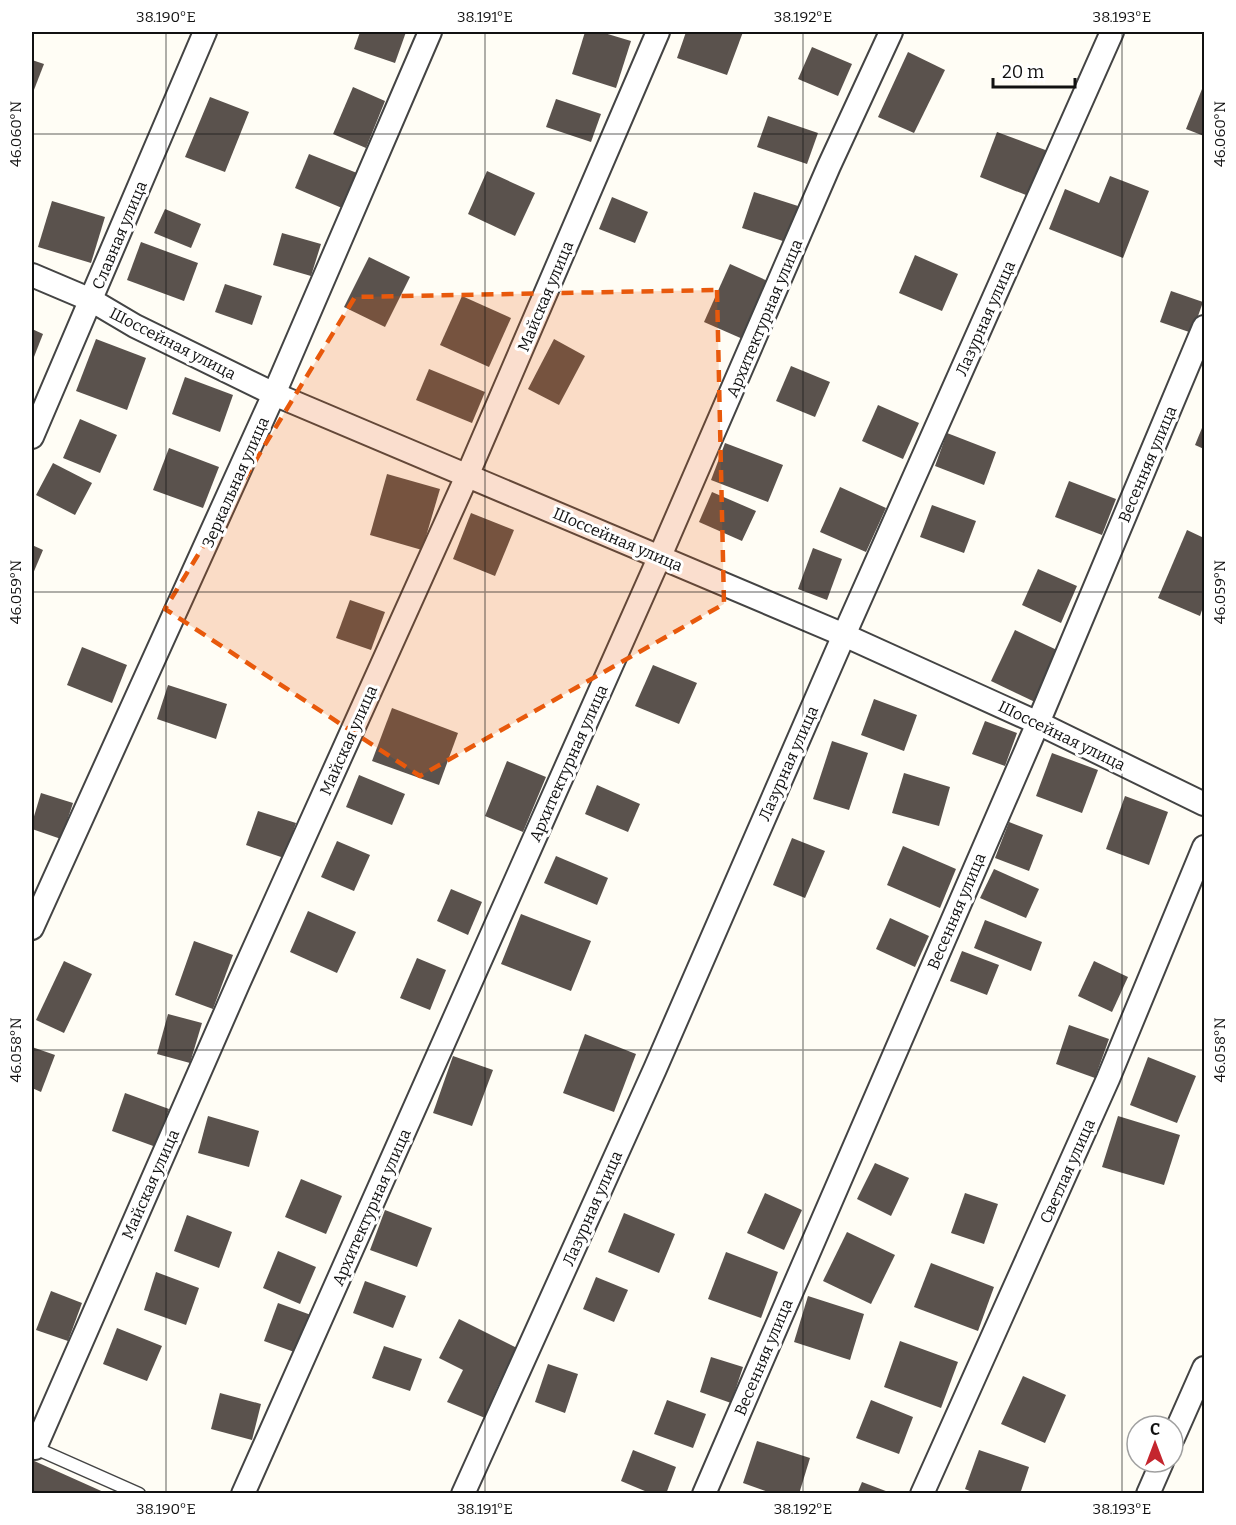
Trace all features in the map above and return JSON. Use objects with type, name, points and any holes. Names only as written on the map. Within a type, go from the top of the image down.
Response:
[{"type":"street","name":"Славная улица","points":[[32,437],[205,32]]},
{"type":"street","name":"Зеркальная улица","points":[[32,928],[274,394],[430,32]]},
{"type":"street","name":"Майская улица","points":[[33,1447],[467,476],[658,32]]},
{"type":"street","name":"Архитектурная улица","points":[[243,1494],[660,556],[829,166],[891,32]]},
{"type":"street","name":"Лазурная улица","points":[[463,1494],[660,1058],[844,635],[1112,32]]},
{"type":"street","name":"Шоссейная улица","points":[[32,275],[91,300],[135,326],[274,394],[844,635],[1038,723],[1204,804]]},
{"type":"street","name":"Весенняя улица","points":[[705,1494],[1038,723],[1204,327]]},
{"type":"street","name":"Светлая улица","points":[[922,1494],[1108,1079],[1204,847]]},
{"type":"street","points":[[1184,1414],[1204,1368]]},
{"type":"street","points":[[1148,1494],[1157,1474]]},
{"type":"lane","points":[[33,1447],[139,1494]]},
{"type":"highlighted area","points":[[717,290],[724,604],[420,776],[165,609],[355,297]]},
{"type":"building","points":[[360,32],[406,32],[395,63],[354,49]]},
{"type":"building","points":[[585,32],[601,32],[631,41],[616,88],[572,74]]},
{"type":"building","points":[[686,32],[743,32],[727,75],[677,58]]},
{"type":"building","points":[[812,47],[852,64],[838,96],[798,79]]},
{"type":"building","points":[[908,52],[945,70],[914,133],[878,117]]},
{"type":"building","points":[[32,60],[44,64],[32,95]]},
{"type":"building","points":[[1204,84],[1204,136],[1186,129]]},
{"type":"building","points":[[353,87],[385,101],[366,148],[333,134]]},
{"type":"building","points":[[210,97],[249,112],[225,172],[185,157]]},
{"type":"building","points":[[556,99],[601,114],[591,142],[546,127]]},
{"type":"building","points":[[768,116],[818,133],[807,164],[757,147]]},
{"type":"building","points":[[997,132],[1048,151],[1031,197],[980,177]]},
{"type":"building","points":[[309,154],[357,173],[342,208],[295,188]]},
{"type":"building","points":[[487,171],[535,193],[515,236],[468,214]]},
{"type":"building","points":[[1110,176],[1149,191],[1123,258],[1049,229],[1065,189],[1099,203]]},
{"type":"building","points":[[754,192],[798,206],[786,242],[742,228]]},
{"type":"building","points":[[612,197],[648,212],[635,243],[599,229]]},
{"type":"building","points":[[52,201],[105,217],[91,263],[38,247]]},
{"type":"building","points":[[165,209],[201,224],[191,248],[154,233]]},
{"type":"building","points":[[282,233],[321,244],[311,276],[273,265]]},
{"type":"building","points":[[141,242],[198,263],[184,301],[127,280]]},
{"type":"building","points":[[915,255],[958,274],[942,311],[899,293]]},
{"type":"building","points":[[369,257],[410,277],[385,327],[344,307]]},
{"type":"building","points":[[730,264],[770,282],[745,340],[704,322]]},
{"type":"building","points":[[225,284],[262,296],[252,325],[215,312]]},
{"type":"building","points":[[1171,291],[1203,302],[1192,333],[1160,322]]},
{"type":"building","points":[[462,296],[511,318],[489,367],[440,345]]},
{"type":"building","points":[[32,329],[43,334],[32,362]]},
{"type":"building","points":[[96,339],[146,358],[127,410],[76,391]]},
{"type":"building","points":[[554,339],[585,356],[559,405],[528,389]]},
{"type":"building","points":[[791,366],[830,382],[815,417],[776,401]]},
{"type":"building","points":[[429,369],[485,392],[472,423],[416,400]]},
{"type":"building","points":[[185,377],[233,395],[220,432],[172,414]]},
{"type":"building","points":[[878,405],[919,423],[903,459],[862,441]]},
{"type":"building","points":[[80,419],[117,435],[100,473],[63,458]]},
{"type":"building","points":[[1204,423],[1204,449],[1195,445]]},
{"type":"building","points":[[947,433],[996,452],[984,485],[935,466]]},
{"type":"building","points":[[725,443],[783,465],[768,502],[711,480]]},
{"type":"building","points":[[169,448],[219,467],[203,508],[153,490]]},
{"type":"building","points":[[53,463],[92,483],[75,515],[36,495]]},
{"type":"building","points":[[387,474],[440,489],[422,550],[370,535]]},
{"type":"building","points":[[1069,481],[1116,499],[1102,535],[1055,517]]},
{"type":"building","points":[[840,487],[886,508],[866,552],[820,532]]},
{"type":"building","points":[[712,492],[756,511],[742,541],[699,522]]},
{"type":"building","points":[[932,505],[976,521],[964,553],[920,537]]},
{"type":"building","points":[[471,513],[514,530],[495,576],[453,559]]},
{"type":"building","points":[[1187,530],[1204,538],[1204,604],[1200,616],[1158,598]]},
{"type":"building","points":[[32,545],[43,550],[32,576]]},
{"type":"building","points":[[813,548],[842,559],[827,600],[798,589]]},
{"type":"building","points":[[1038,569],[1077,586],[1061,623],[1022,605]]},
{"type":"building","points":[[350,600],[385,612],[371,650],[336,638]]},
{"type":"building","points":[[1015,630],[1059,651],[1035,702],[991,681]]},
{"type":"building","points":[[82,647],[127,665],[112,703],[67,685]]},
{"type":"building","points":[[653,665],[697,683],[679,724],[635,706]]},
{"type":"building","points":[[168,685],[227,704],[216,739],[157,719]]},
{"type":"building","points":[[874,699],[917,715],[904,751],[861,735]]},
{"type":"building","points":[[392,708],[458,733],[439,785],[372,761]]},
{"type":"building","points":[[985,721],[1017,733],[1005,766],[972,754]]},
{"type":"building","points":[[832,741],[868,753],[849,810],[813,799]]},
{"type":"building","points":[[1052,753],[1098,770],[1082,813],[1036,796]]},
{"type":"building","points":[[507,761],[546,777],[523,832],[485,816]]},
{"type":"building","points":[[904,773],[950,787],[939,826],[892,813]]},
{"type":"building","points":[[359,775],[405,794],[392,825],[346,807]]},
{"type":"building","points":[[597,785],[640,804],[628,832],[585,814]]},
{"type":"building","points":[[41,793],[73,803],[61,839],[32,829]]},
{"type":"building","points":[[1125,796],[1168,812],[1149,865],[1106,849]]},
{"type":"building","points":[[258,811],[296,823],[284,858],[246,845]]},
{"type":"building","points":[[1009,822],[1043,835],[1029,871],[995,858]]},
{"type":"building","points":[[792,838],[825,851],[805,898],[773,885]]},
{"type":"building","points":[[337,841],[370,855],[354,891],[321,877]]},
{"type":"building","points":[[903,846],[956,869],[940,908],[887,885]]},
{"type":"building","points":[[556,856],[608,878],[597,905],[544,883]]},
{"type":"building","points":[[994,869],[1039,889],[1026,918],[980,898]]},
{"type":"building","points":[[451,889],[482,902],[468,935],[437,921]]},
{"type":"building","points":[[308,911],[356,932],[337,973],[290,952]]},
{"type":"building","points":[[521,914],[591,941],[571,991],[501,964]]},
{"type":"building","points":[[890,918],[929,936],[915,967],[876,949]]},
{"type":"building","points":[[985,920],[1042,942],[1031,971],[974,948]]},
{"type":"building","points":[[194,941],[233,955],[213,1009],[175,995]]},
{"type":"building","points":[[962,951],[999,965],[987,995],[950,981]]},
{"type":"building","points":[[417,958],[446,970],[430,1010],[400,998]]},
{"type":"building","points":[[64,961],[92,974],[64,1033],[36,1020]]},
{"type":"building","points":[[1094,961],[1128,977],[1112,1012],[1078,996]]},
{"type":"building","points":[[168,1014],[202,1023],[190,1063],[157,1054]]},
{"type":"building","points":[[1069,1025],[1109,1039],[1095,1078],[1056,1064]]},
{"type":"building","points":[[585,1034],[636,1054],[614,1112],[563,1093]]},
{"type":"building","points":[[32,1047],[55,1055],[41,1092],[32,1088]]},
{"type":"building","points":[[453,1056],[493,1070],[472,1126],[433,1113]]},
{"type":"building","points":[[1148,1057],[1196,1076],[1177,1123],[1130,1105]]},
{"type":"building","points":[[125,1093],[169,1109],[156,1147],[112,1131]]},
{"type":"building","points":[[208,1116],[259,1131],[249,1167],[198,1153]]},
{"type":"building","points":[[1118,1116],[1180,1135],[1164,1185],[1102,1167]]},
{"type":"building","points":[[875,1163],[909,1178],[891,1216],[857,1199]]},
{"type":"building","points":[[301,1179],[342,1196],[326,1234],[285,1217]]},
{"type":"building","points":[[765,1193],[802,1210],[784,1250],[747,1233]]},
{"type":"building","points":[[965,1193],[998,1204],[984,1244],[951,1233]]},
{"type":"building","points":[[385,1210],[432,1228],[417,1267],[370,1250]]},
{"type":"building","points":[[624,1213],[675,1234],[659,1273],[608,1252]]},
{"type":"building","points":[[187,1215],[232,1232],[219,1268],[174,1251]]},
{"type":"building","points":[[847,1232],[895,1255],[871,1304],[823,1281]]},
{"type":"building","points":[[278,1251],[316,1267],[300,1304],[263,1288]]},
{"type":"building","points":[[726,1252],[778,1272],[761,1318],[708,1299]]},
{"type":"building","points":[[931,1263],[994,1287],[978,1331],[914,1307]]},
{"type":"building","points":[[156,1272],[199,1288],[186,1325],[144,1310]]},
{"type":"building","points":[[596,1277],[628,1290],[614,1322],[583,1309]]},
{"type":"building","points":[[365,1281],[406,1296],[393,1328],[353,1313]]},
{"type":"building","points":[[51,1291],[82,1303],[68,1341],[36,1330]]},
{"type":"building","points":[[808,1296],[864,1314],[850,1360],[794,1342]]},
{"type":"building","points":[[278,1303],[311,1315],[297,1353],[264,1341]]},
{"type":"building","points":[[459,1319],[517,1348],[485,1418],[447,1402],[463,1370],[439,1358]]},
{"type":"building","points":[[117,1328],[162,1346],[147,1381],[103,1364]]},
{"type":"building","points":[[900,1341],[958,1362],[941,1408],[884,1387]]},
{"type":"building","points":[[384,1346],[422,1359],[410,1391],[372,1378]]},
{"type":"building","points":[[711,1357],[743,1367],[731,1403],[700,1392]]},
{"type":"building","points":[[548,1364],[578,1374],[565,1413],[535,1402]]},
{"type":"building","points":[[1023,1376],[1066,1395],[1045,1443],[1001,1424]]},
{"type":"building","points":[[220,1393],[261,1404],[252,1440],[211,1429]]},
{"type":"building","points":[[667,1400],[706,1414],[693,1448],[654,1434]]},
{"type":"building","points":[[871,1400],[913,1417],[899,1454],[856,1438]]},
{"type":"building","points":[[757,1441],[810,1458],[799,1494],[774,1494],[743,1483]]},
{"type":"building","points":[[633,1450],[676,1467],[666,1494],[652,1494],[621,1481]]},
{"type":"building","points":[[979,1450],[1029,1467],[1020,1494],[977,1494],[965,1489]]},
{"type":"building","points":[[32,1460],[108,1494],[32,1494]]},
{"type":"building","points":[[862,1482],[891,1493],[891,1494],[857,1494]]}]
